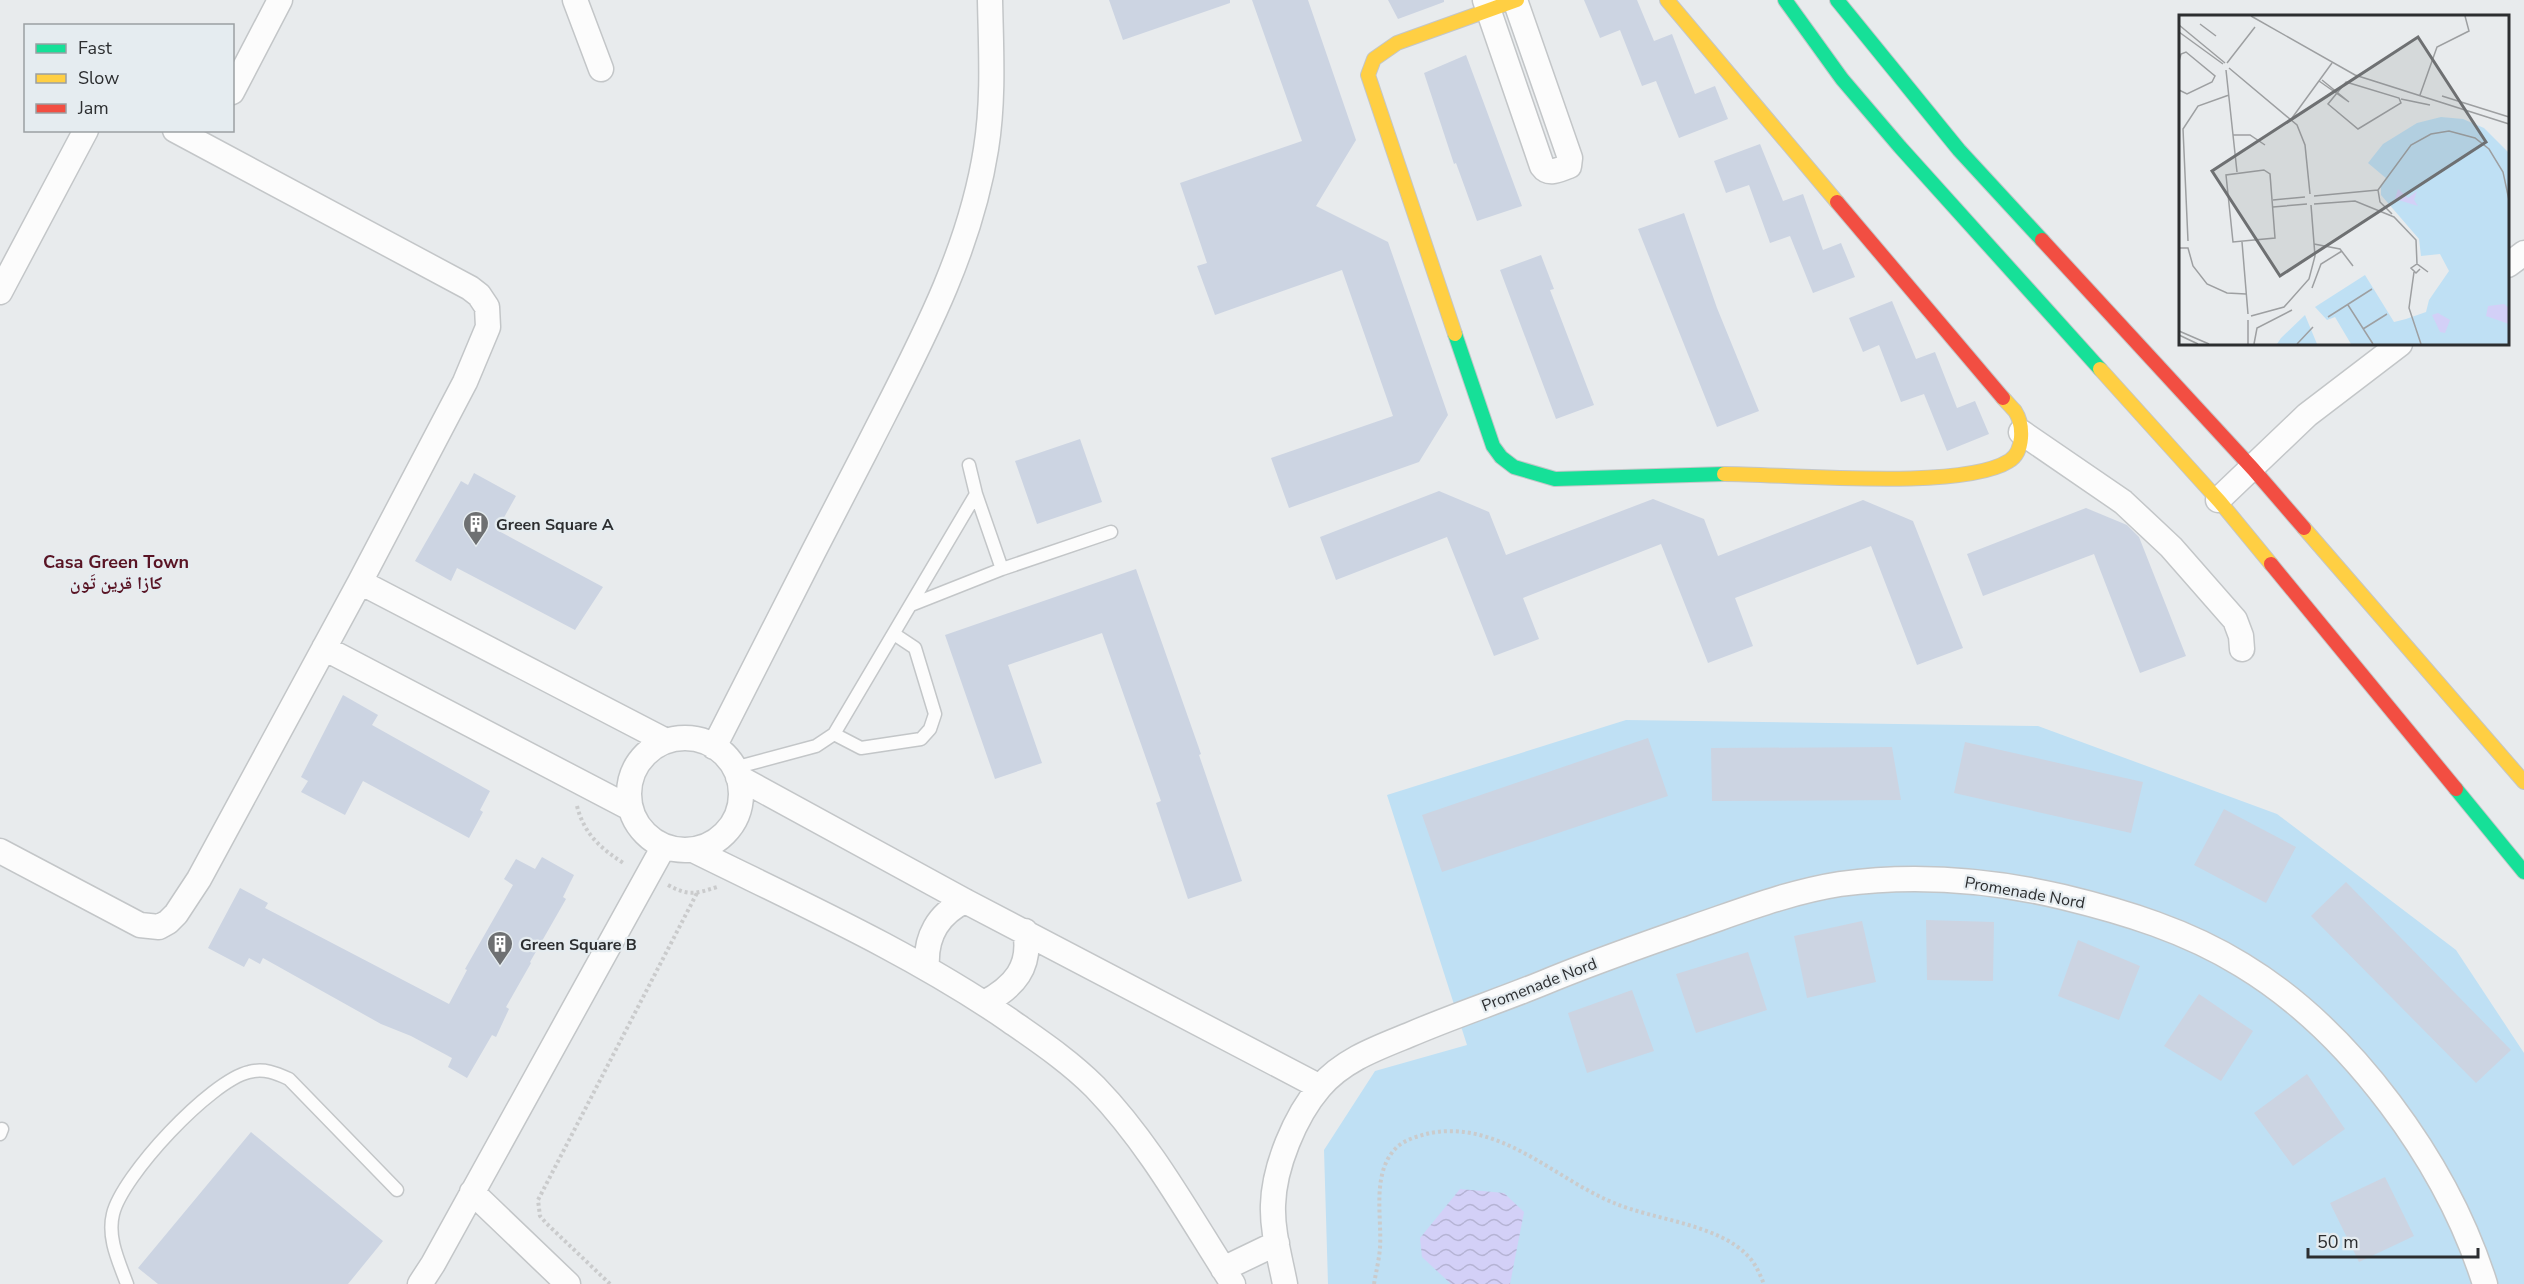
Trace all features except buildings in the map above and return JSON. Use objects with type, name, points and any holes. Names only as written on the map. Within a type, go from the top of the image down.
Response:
[{"type":"main road","points":[[1516,0],[1487,5],[1379,52],[1371,62],[1368,75],[1487,429],[1497,452],[1504,460],[1529,473],[1555,479],[1746,474],[1927,477],[1988,471],[2008,463],[2018,451],[2021,432],[2016,413],[1666,0]]},
{"type":"main road","points":[[1785,0],[1835,70],[1900,147],[2218,500],[2524,872]]},
{"type":"main road","points":[[1837,0],[1959,150],[2253,468],[2390,630],[2524,782]]},
{"type":"street","points":[[234,89],[280,0]]},
{"type":"street","points":[[575,0],[601,69]]},
{"type":"street","points":[[714,747],[924,335],[956,259],[980,180],[989,128],[993,75],[990,0]]},
{"type":"street","points":[[1487,5],[1542,166],[1548,171],[1558,170],[1569,166],[1570,158],[1516,0]]},
{"type":"street","points":[[0,292],[85,132]]},
{"type":"street","points":[[0,851],[140,925],[159,927],[176,914],[213,854],[360,582],[482,345],[488,327],[487,307],[479,295],[209,138],[184,132]]},
{"type":"street","points":[[2509,264],[2524,253]]},
{"type":"street","points":[[2218,500],[2307,415],[2399,345]]},
{"type":"street","points":[[2021,432],[2123,502],[2172,546],[2235,620],[2241,636],[2242,649]]},
{"type":"street","points":[[360,582],[666,741]]},
{"type":"street","points":[[324,648],[630,808]]},
{"type":"street","points":[[686,738],[706,742],[714,747],[722,752],[736,773],[740,806],[732,824],[712,843],[693,850],[664,846],[647,836],[639,828],[630,808],[629,787],[635,767],[648,751],[666,741],[686,738]]},
{"type":"street","points":[[736,773],[965,901],[1320,1087],[1290,1139],[1280,1166],[1273,1208],[1285,1284]]},
{"type":"street","points":[[420,1284],[664,846]]},
{"type":"street","points":[[693,850],[927,966],[1064,1058],[1106,1099],[1168,1179],[1228,1276],[1277,1243]]},
{"type":"street","name":"Promenade Nord","points":[[1320,1087],[1355,1058],[1422,1029],[1575,969],[1793,894],[1858,882],[1915,880],[1969,881],[2039,892],[2118,910],[2195,940],[2242,965],[2314,1020],[2357,1063],[2411,1134],[2443,1184],[2485,1284]]},
{"type":"street","points":[[927,966],[927,948],[933,931],[950,910],[965,901]]},
{"type":"street","points":[[984,1003],[1006,990],[1019,977],[1026,960],[1025,932]]},
{"type":"street","points":[[472,1192],[568,1284]]},
{"type":"lane","points":[[969,465],[976,494],[1002,569]]},
{"type":"lane","points":[[736,773],[816,746],[834,734],[976,494]]},
{"type":"lane","points":[[911,605],[1002,569],[1111,532]]},
{"type":"lane","points":[[834,734],[861,748],[921,739],[930,729],[935,714],[915,648],[894,634]]},
{"type":"lane","points":[[127,1284],[111,1232],[113,1212],[121,1194],[178,1122],[215,1090],[249,1072],[263,1070],[289,1079],[397,1190]]},
{"type":"path","points":[[577,780],[576,802],[582,824],[602,849],[625,864]]},
{"type":"path","points":[[649,875],[683,893],[697,893],[750,878]]},
{"type":"path","points":[[610,1284],[540,1216],[538,1200],[697,893]]},
{"type":"path","points":[[1374,1284],[1380,1248],[1380,1190],[1387,1163],[1395,1150],[1408,1140],[1445,1131],[1475,1135],[1505,1144],[1608,1201],[1703,1230],[1727,1241],[1749,1257],[1764,1284]]},
{"type":"shaded area","points":[[1626,720],[2038,726],[2277,814],[2456,950],[2524,1053],[2524,1284],[1328,1284],[1324,1150],[1375,1071],[1467,1045],[1387,795]]},
{"type":"water","points":[[1460,1189],[1504,1193],[1524,1212],[1510,1284],[1451,1284],[1422,1257],[1420,1238]]},
{"type":"traffic: fast","points":[[1785,0],[1842,79],[1900,147],[2100,369]]},
{"type":"traffic: fast","points":[[1837,0],[1959,150],[2042,240]]},
{"type":"traffic: fast","points":[[1455,334],[1493,446],[1501,457],[1514,467],[1555,479],[1724,474]]},
{"type":"traffic: fast","points":[[2456,789],[2524,872]]},
{"type":"traffic: slow","points":[[1455,334],[1368,75],[1374,59],[1397,43],[1517,0]]},
{"type":"traffic: slow","points":[[1667,0],[1837,202]]},
{"type":"traffic: slow","points":[[2100,369],[2220,502],[2271,564]]},
{"type":"traffic: slow","points":[[1724,474],[1872,479],[1953,476],[1986,470],[2009,461],[2014,457],[2020,445],[2021,431],[2018,417],[2003,398]]},
{"type":"traffic: slow","points":[[2304,528],[2524,782]]},
{"type":"traffic: jam","points":[[1837,202],[2003,398]]},
{"type":"traffic: jam","points":[[2042,240],[2253,469],[2304,528]]},
{"type":"traffic: jam","points":[[2271,564],[2456,789]]},
{"type":"place","name":"Green Square A","points":[[476,547]]},
{"type":"place","name":"Green Square B","points":[[500,967]]},
{"type":"district","name":"Casa Green Town كازا قرين تَون","points":[[116,572]]}]
